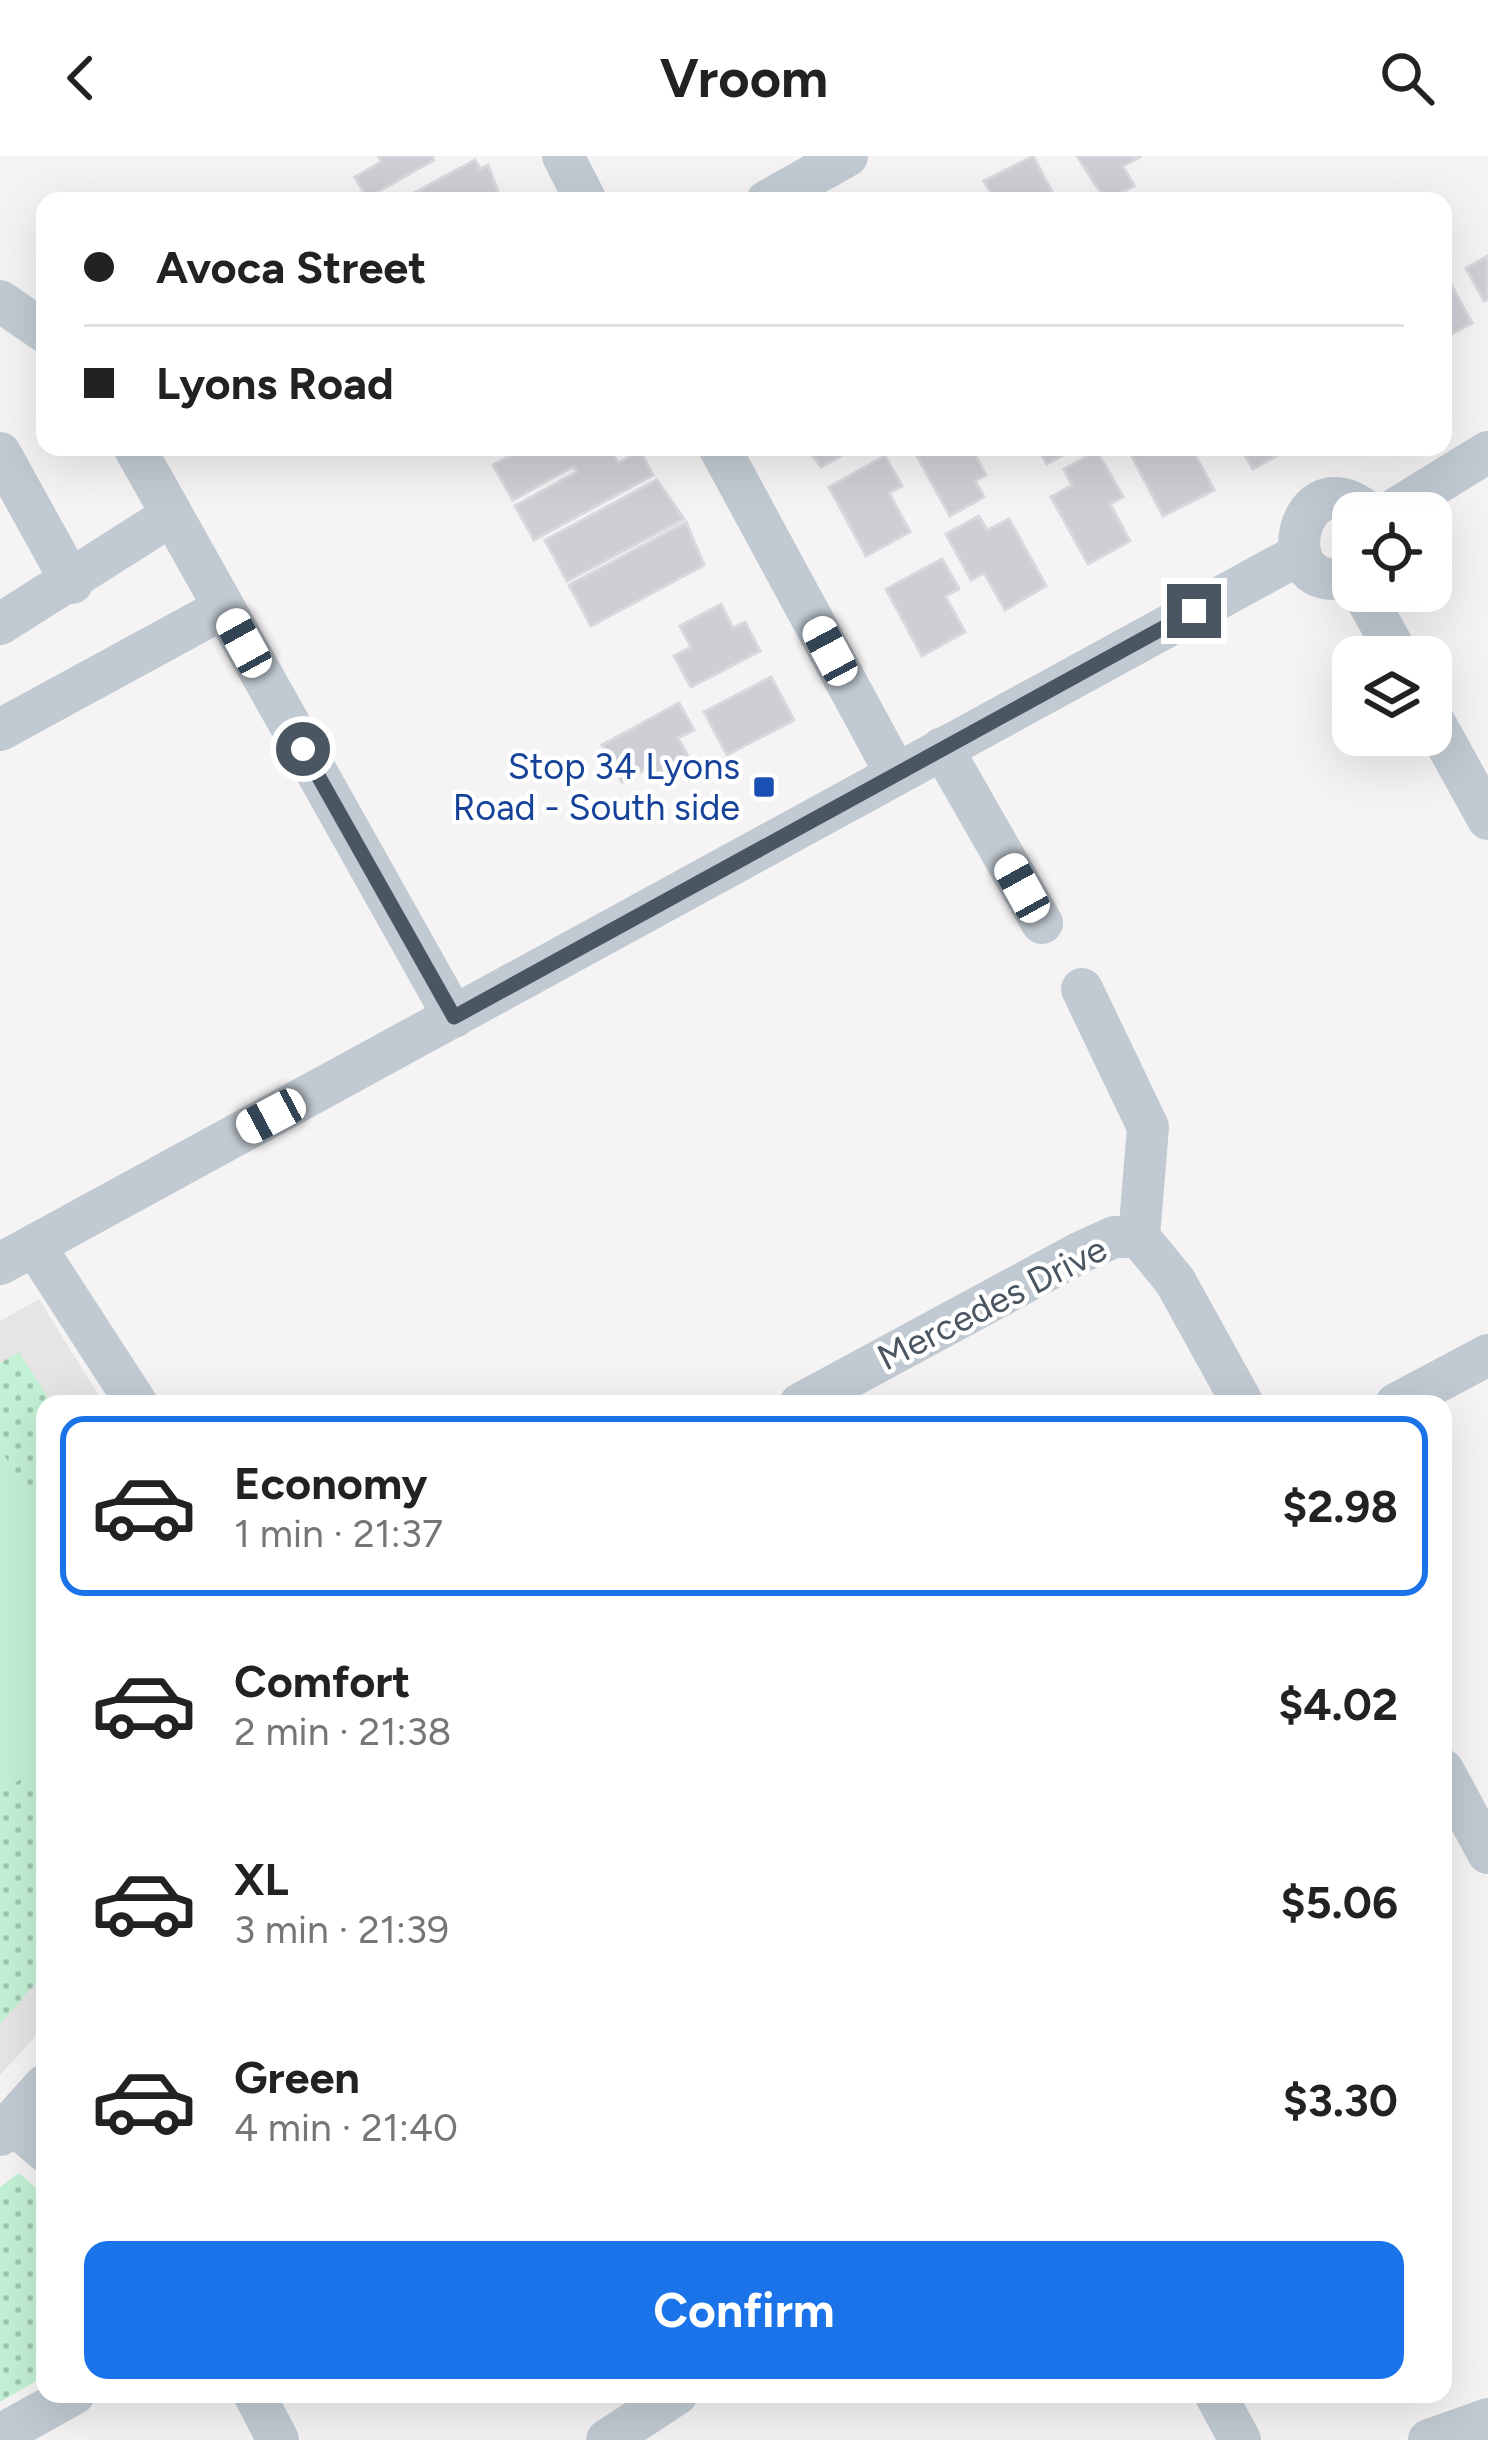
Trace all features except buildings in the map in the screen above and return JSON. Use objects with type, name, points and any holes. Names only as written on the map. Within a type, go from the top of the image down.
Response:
[{"type":"street","points":[[562,156],[581,192]]},
{"type":"street","points":[[782,192],[847,156]]},
{"type":"street","points":[[0,452],[72,583]]},
{"type":"street","points":[[1423,492],[1488,452]]},
{"type":"street","points":[[139,456],[454,1017]]},
{"type":"street","points":[[724,456],[896,773]]},
{"type":"street","points":[[1332,501],[1316,505],[1299,527],[1300,554],[1317,574],[1332,575]]},
{"type":"street","points":[[0,624],[72,583],[95,561],[172,515]]},
{"type":"street","points":[[130,1395],[17,1254],[1300,554]]},
{"type":"street","points":[[0,730],[224,608]]},
{"type":"street","points":[[942,748],[1042,923]]},
{"type":"street","points":[[1452,754],[1488,819]]},
{"type":"street","points":[[1082,989],[1148,1127],[1138,1237]]},
{"type":"street","name":"Mercedes Drive","points":[[817,1395],[1114,1237],[1138,1237],[1167,1269],[1238,1395]]},
{"type":"street","points":[[1413,1395],[1488,1354]]},
{"type":"street","points":[[1452,1787],[1488,1853]]},
{"type":"street","points":[[36,2095],[6,2128],[36,2146]]},
{"type":"street","points":[[0,2435],[58,2403]]},
{"type":"street","points":[[259,2403],[278,2440]]},
{"type":"street","points":[[607,2440],[662,2403]]},
{"type":"street","points":[[1220,2403],[1240,2440]]},
{"type":"street","points":[[1429,2440],[1488,2419]]},
{"type":"shaded area","points":[[39,1299],[98,1395],[36,1395],[36,2036],[0,2075],[0,1321]]},
{"type":"green space","points":[[19,1352],[46,1395],[36,1395],[36,1983],[0,2024],[0,1363]]},
{"type":"green space","points":[[0,1448],[36,1510],[36,1771],[0,1791]]},
{"type":"green space","points":[[19,2173],[36,2188],[36,2381],[0,2402],[0,2187]]},
{"type":"place","name":"Stop 34 Lyons Road - South side","points":[[764,787]]},
{"type":"route","points":[[303,749],[454,1017],[1194,611]]}]
